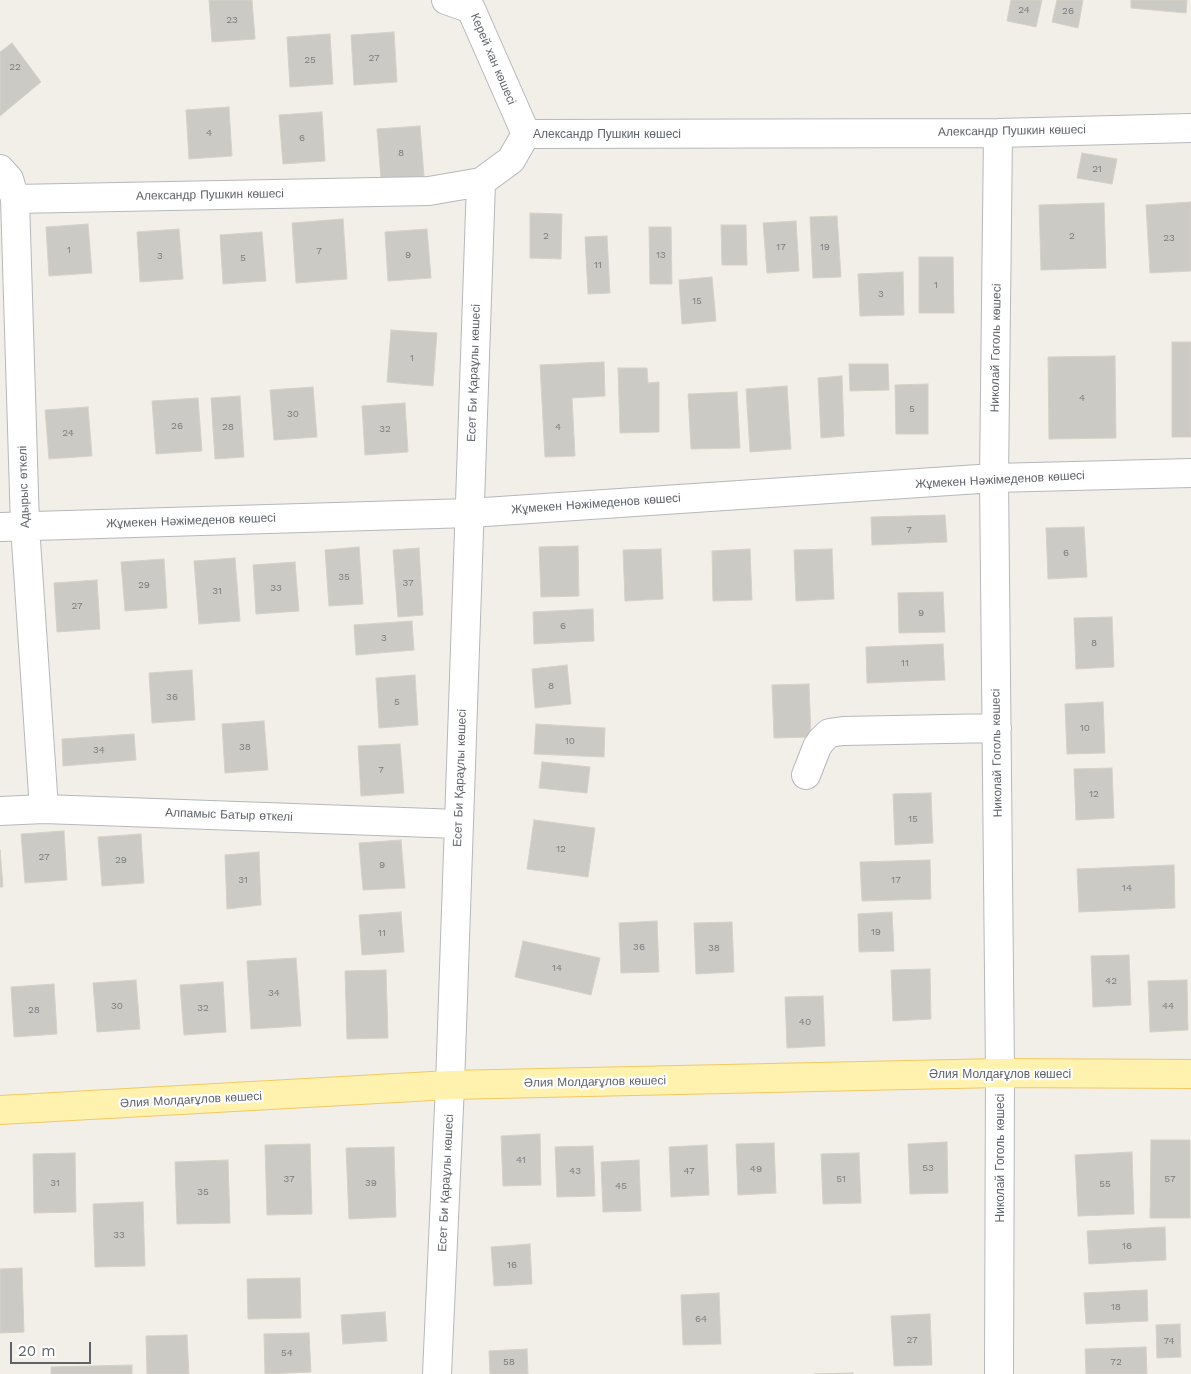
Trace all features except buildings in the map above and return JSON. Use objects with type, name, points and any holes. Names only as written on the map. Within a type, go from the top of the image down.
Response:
[{"type":"main road","name":"Әлия Молдағұлов көшесі","points":[[0,1110],[450,1086],[1000,1073],[1191,1074]]},
{"type":"street","name":"Керей хан көшесі","points":[[446,0],[471,9],[526,134]]},
{"type":"street","name":"Александр Пушкин көшесі","points":[[15,199],[429,191],[481,182],[511,160],[526,134],[998,132],[1191,128]]},
{"type":"street","name":"Николай Гоголь көшесі","points":[[998,132],[994,478],[1000,1073],[999,1374]]},
{"type":"street","name":"Адырыс өткелі","points":[[0,169],[9,180],[15,199],[13,526],[44,809]]},
{"type":"street","name":"Есет Би Қараұлы көшесі","points":[[437,1374],[450,1086],[481,182]]},
{"type":"street","name":"Жұмекен Нәжімеденов көшесі","points":[[13,526],[470,513],[994,478],[1191,473]]},
{"type":"street","points":[[806,775],[817,747],[829,733],[843,731],[997,728]]},
{"type":"street","name":"Алпамыс Батыр өткелі","points":[[0,811],[44,809],[459,824]]}]
